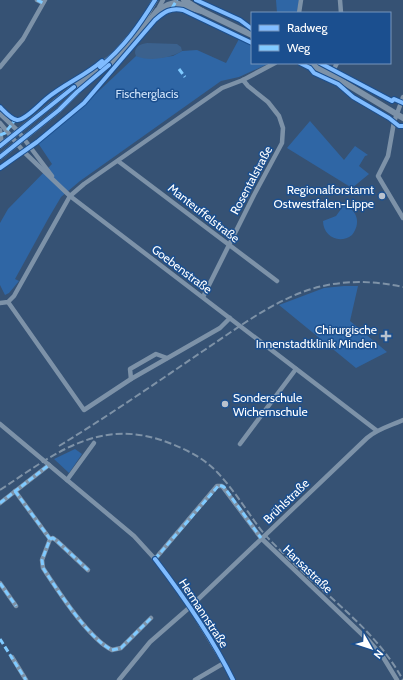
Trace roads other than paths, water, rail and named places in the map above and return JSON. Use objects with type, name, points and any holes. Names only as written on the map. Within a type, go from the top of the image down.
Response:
[{"type":"street","points":[[0,67],[23,39],[44,2],[37,0]]},
{"type":"street","points":[[1,146],[114,54],[142,23],[156,0]]},
{"type":"street","points":[[0,158],[59,110],[76,92],[111,63],[130,44],[157,11],[163,0]]},
{"type":"street","points":[[184,0],[202,11],[251,35]]},
{"type":"street","points":[[299,12],[300,0]]},
{"type":"street","points":[[340,0],[341,12]]},
{"type":"street","points":[[157,11],[175,3],[202,11]]},
{"type":"street","points":[[0,303],[8,302],[14,296],[70,196],[222,88],[243,80],[273,64]]},
{"type":"street","points":[[310,64],[403,118]]},
{"type":"street","points":[[331,75],[336,64]]},
{"type":"street","name":"Rosentalstraße","points":[[203,297],[254,195],[276,156],[283,136],[281,121],[276,112],[243,80]]},
{"type":"street","points":[[403,97],[397,114],[388,156],[378,176],[403,218]]},
{"type":"street","name":"Goebenstraße","points":[[0,114],[24,138],[58,184]]},
{"type":"street","name":"Goebenstraße","points":[[0,123],[28,157],[70,196],[376,430]]},
{"type":"street","points":[[0,130],[1,146]]},
{"type":"street","name":"Manteuffelstraße","points":[[118,161],[173,201],[228,246],[277,281]]},
{"type":"street","points":[[8,302],[84,410],[131,379],[220,328],[230,318]]},
{"type":"street","points":[[131,379],[130,369],[156,354],[167,358]]},
{"type":"street","points":[[240,444],[296,369]]},
{"type":"street","points":[[401,421],[403,428]]},
{"type":"street","name":"Brühlstraße","points":[[119,680],[150,642],[190,607],[376,430],[401,421]]},
{"type":"street","name":"Hermannstraße","points":[[0,424],[134,536],[155,559],[190,607],[233,680]]},
{"type":"street","points":[[67,480],[94,443]]},
{"type":"street","points":[[0,503],[48,465]]},
{"type":"street","name":"Hansastraße","points":[[155,559],[217,486],[219,485],[224,487],[261,538],[369,641],[383,657],[397,680]]},
{"type":"street","points":[[15,491],[50,539]]},
{"type":"street","points":[[50,539],[53,538],[57,540],[88,570]]},
{"type":"street","points":[[50,539],[42,560],[43,568],[73,611],[102,644],[112,650],[121,648],[151,618]]},
{"type":"street","points":[[0,583],[16,606]]},
{"type":"street","points":[[12,657],[26,680]]},
{"type":"street","points":[[195,680],[224,663]]},
{"type":"railway","points":[[59,446],[96,423],[254,317],[294,295],[331,284],[355,282],[379,283],[403,287]]},
{"type":"railway","points":[[0,490],[60,452],[80,442],[101,436],[123,434],[147,436],[185,450],[202,460],[218,473],[234,492],[264,534],[365,629],[392,662],[403,680]]},
{"type":"place","name":"Regionalforstamt Ostwestfalen-Lippe","points":[[382,196]]},
{"type":"place","name":"Chirurgische Innenstadtklinik Minden","points":[[386,336]]},
{"type":"place","name":"Sonderschule Wichernschule","points":[[225,404]]},
{"type":"park label","name":"Fischerglacis","points":[[147,93]]}]
